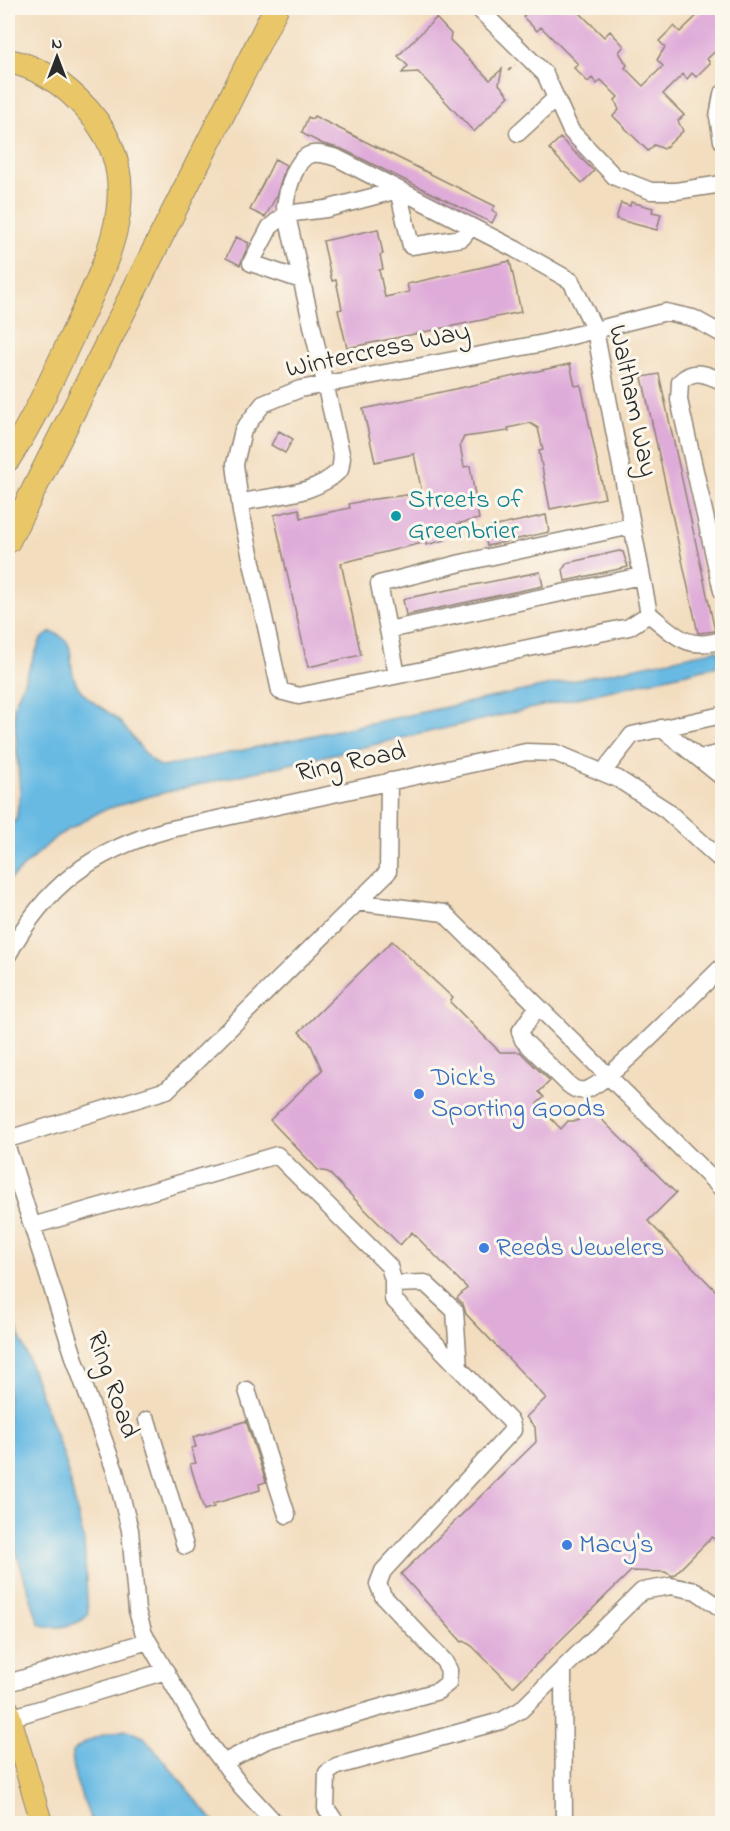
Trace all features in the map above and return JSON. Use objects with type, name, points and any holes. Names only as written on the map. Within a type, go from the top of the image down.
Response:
[{"type":"highway","points":[[8,541],[276,8]]},
{"type":"highway","points":[[8,61],[45,74],[64,86],[90,111],[114,154],[120,178],[120,203],[114,241],[90,298],[25,431],[8,459]]},
{"type":"main road","points":[[9,1713],[42,1824]]},
{"type":"street","points":[[478,8],[545,74],[571,131],[615,177],[651,191],[675,191],[723,184]]},
{"type":"street","points":[[723,94],[718,117],[723,141]]},
{"type":"street","points":[[518,132],[556,98]]},
{"type":"street","name":"Waltham Way","points":[[286,214],[287,193],[305,157],[312,154],[337,158],[571,281],[595,330],[649,614]]},
{"type":"street","points":[[301,280],[251,263],[270,227],[286,214],[326,209],[398,190],[411,246],[462,238],[471,227]]},
{"type":"street","points":[[240,502],[306,492],[324,484],[340,470],[342,458],[286,214]]},
{"type":"street","name":"Wintercress Way","points":[[397,675],[299,696],[280,691],[240,502],[235,464],[243,430],[263,404],[300,389],[543,343],[666,312],[693,318],[723,334]]},
{"type":"street","points":[[723,381],[701,372],[688,374],[680,382],[679,400],[723,591]]},
{"type":"street","points":[[632,526],[461,563],[379,584],[397,675],[629,627],[649,614],[686,643],[709,644],[723,640]]},
{"type":"street","points":[[388,630],[641,576]]},
{"type":"street","points":[[603,772],[633,735],[723,715]]},
{"type":"street","points":[[661,728],[723,777]]},
{"type":"street","name":"Ring Road","points":[[8,955],[21,931],[55,888],[100,856],[132,840],[389,781],[536,751],[556,753],[603,772],[643,793],[722,859]]},
{"type":"street","points":[[699,758],[723,753]]},
{"type":"street","points":[[8,1139],[167,1090],[388,872],[389,781]]},
{"type":"street","points":[[357,902],[444,913],[723,1189]]},
{"type":"street","points":[[538,1006],[520,1032],[523,1040],[575,1090],[586,1090],[609,1077],[723,967]]},
{"type":"street","name":"Ring Road","points":[[8,1150],[76,1362],[115,1471],[130,1530],[138,1611],[148,1641],[203,1736],[223,1763],[276,1824]]},
{"type":"street","points":[[32,1226],[277,1155],[389,1266],[393,1284],[393,1299],[511,1422],[513,1430],[383,1571],[378,1584],[383,1596],[444,1661],[449,1670],[448,1683],[438,1690],[267,1740],[223,1763]]},
{"type":"street","points":[[393,1284],[425,1283],[455,1311],[459,1368]]},
{"type":"street","points":[[247,1390],[287,1515]]},
{"type":"street","points":[[147,1420],[185,1546]]},
{"type":"street","points":[[337,1824],[326,1808],[327,1773],[337,1766],[501,1721],[521,1710],[642,1591],[671,1586],[696,1591],[723,1609]]},
{"type":"street","points":[[8,1683],[148,1641]]},
{"type":"street","points":[[563,1669],[564,1824]]},
{"type":"street","points":[[9,1713],[166,1671]]},
{"type":"water","points":[[51,632],[66,640],[69,646],[73,673],[79,688],[89,699],[119,721],[145,754],[163,767],[717,650],[721,658],[717,666],[158,794],[103,810],[57,836],[8,881],[8,825],[16,820],[20,793],[14,706],[41,639]]},
{"type":"water","points":[[8,1305],[65,1460],[84,1542],[88,1615],[71,1625],[51,1627],[39,1624],[8,1526]]},
{"type":"water","points":[[127,1730],[144,1737],[215,1823],[92,1823],[75,1778],[72,1753],[90,1740]]},
{"type":"building","points":[[521,8],[575,8],[604,37],[610,31],[624,46],[619,52],[627,65],[625,68],[643,86],[663,66],[657,60],[665,47],[659,41],[674,26],[680,32],[705,8],[723,8],[723,44],[707,59],[710,63],[696,77],[692,73],[687,79],[683,74],[663,94],[684,115],[678,121],[683,131],[664,149],[654,145],[648,151],[613,116],[619,110],[615,100],[618,97],[601,80],[597,84],[592,78],[588,82],[574,68],[578,64],[541,27],[537,31],[523,17],[526,13]]},
{"type":"building","points":[[436,18],[451,34],[450,40],[490,80],[502,69],[499,84],[509,96],[474,132],[418,72],[402,73],[408,66],[398,56]]},
{"type":"building","points":[[314,116],[495,206],[492,210],[497,213],[492,223],[342,149],[323,144],[305,135],[302,132],[308,117],[312,119]]},
{"type":"building","points":[[560,138],[594,171],[582,183],[549,149]]},
{"type":"building","points":[[275,159],[286,165],[276,197],[265,217],[250,210]]},
{"type":"building","points":[[631,202],[653,208],[652,212],[661,214],[657,230],[616,219],[621,203],[630,206]]},
{"type":"building","points":[[378,229],[383,254],[380,255],[383,269],[379,270],[385,297],[409,292],[407,284],[510,261],[521,312],[347,348],[338,310],[342,309],[336,280],[332,281],[323,241]]},
{"type":"building","points":[[236,237],[249,243],[240,265],[226,258]]},
{"type":"building","name":"Streets of Greenbrier","points":[[570,364],[575,386],[581,385],[605,498],[550,509],[539,451],[543,450],[538,428],[530,423],[508,428],[509,431],[464,437],[460,445],[464,467],[470,466],[479,519],[451,525],[453,533],[444,535],[445,540],[426,545],[426,542],[341,563],[361,655],[308,667],[274,515],[299,509],[301,518],[350,508],[349,504],[367,500],[422,493],[414,454],[375,462],[363,409]]},
{"type":"building","points":[[659,374],[715,631],[698,633],[642,377]]},
{"type":"building","points":[[279,431],[293,439],[285,453],[271,445]]},
{"type":"building","points":[[546,515],[549,532],[487,546],[483,529]]},
{"type":"building","points":[[623,552],[628,567],[565,581],[563,569],[567,563]]},
{"type":"building","points":[[540,572],[543,586],[406,615],[403,600],[407,598]]},
{"type":"building","points":[[392,941],[453,998],[450,1002],[500,1052],[520,1052],[550,1081],[539,1092],[544,1097],[537,1104],[561,1129],[568,1121],[577,1121],[590,1108],[676,1193],[648,1221],[716,1291],[723,1285],[723,1547],[712,1537],[673,1576],[665,1572],[631,1571],[513,1687],[472,1646],[462,1642],[401,1574],[536,1442],[535,1427],[526,1417],[546,1398],[466,1314],[463,1304],[457,1298],[467,1288],[412,1232],[400,1245],[328,1172],[318,1170],[270,1120],[322,1070],[310,1043],[299,1032]]},
{"type":"building","points":[[246,1421],[266,1482],[259,1484],[260,1490],[213,1504],[214,1507],[204,1510],[190,1464],[196,1463],[191,1448],[196,1447],[193,1437]]},
{"type":"place","name":"Streets of Greenbrier","points":[[396,516]]},
{"type":"place","name":"Dick's Sporting Goods","points":[[419,1094]]},
{"type":"place","name":"Reeds Jewelers","points":[[484,1248]]},
{"type":"place","name":"Macy's","points":[[567,1545]]}]
